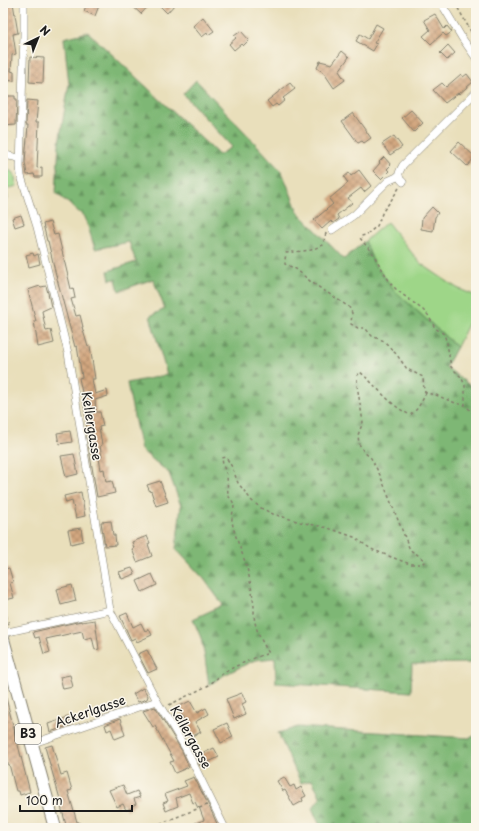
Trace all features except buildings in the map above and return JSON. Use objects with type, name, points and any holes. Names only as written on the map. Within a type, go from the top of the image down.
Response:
[{"type":"main road","name":"B3","points":[[5,635],[31,744],[54,828]]},
{"type":"street","name":"Kellergasse","points":[[24,3],[19,158],[21,176],[37,227],[68,353],[110,610],[157,701],[186,749],[225,828]]},
{"type":"street","points":[[441,3],[476,58]]},
{"type":"street","points":[[332,230],[354,215],[388,181],[401,179],[403,164],[476,92]]},
{"type":"street","points":[[3,153],[19,158]]},
{"type":"street","points":[[5,635],[110,610]]},
{"type":"street","name":"Ackerlgasse","points":[[31,744],[157,701]]},
{"type":"path","points":[[455,3],[474,37]]},
{"type":"path","points":[[401,179],[398,189],[383,210],[377,226],[360,238],[373,254],[398,291],[423,310],[428,315],[435,328],[444,334],[451,367],[461,377],[465,385],[465,405]]},
{"type":"path","points":[[162,709],[209,685],[222,674],[234,667],[269,653],[254,622],[254,606],[247,569],[232,520],[234,504],[232,499],[228,496],[227,475],[222,458],[226,458],[232,467],[238,482],[252,501],[261,508],[273,514],[328,528],[354,537],[371,549],[410,564],[422,564],[425,561],[410,550],[380,475],[371,458],[364,452],[359,444],[358,435],[363,422],[357,385],[357,376],[360,372],[390,402],[400,410],[412,414],[420,405],[426,393],[424,390],[423,377],[407,369],[384,341],[372,336],[365,328],[358,328],[351,324],[352,313],[349,307],[311,282],[296,269],[285,264],[284,260],[286,253],[311,250],[323,245],[326,233],[332,230]]},
{"type":"path","points":[[426,393],[457,404],[465,405],[476,416]]},
{"type":"path","points":[[3,604],[5,635]]},
{"type":"path","points":[[149,828],[213,803]]},
{"type":"green space","points":[[88,32],[219,155],[232,147],[183,94],[196,80],[282,172],[298,212],[344,259],[365,241],[374,264],[396,292],[457,347],[446,367],[476,390],[476,663],[412,664],[411,692],[276,683],[275,658],[255,660],[224,675],[209,685],[201,638],[193,619],[223,605],[204,579],[176,549],[181,506],[169,473],[141,450],[127,383],[167,375],[150,316],[165,309],[153,279],[119,291],[116,279],[110,280],[108,271],[136,262],[129,242],[95,249],[85,217],[56,193],[59,143],[69,84],[64,38]]},
{"type":"green space","points":[[3,167],[14,173],[17,186],[6,189],[8,199],[5,200],[3,192]]},
{"type":"green space","points":[[387,222],[420,263],[457,288],[476,296],[476,308],[457,347],[396,292],[374,264],[365,241]]},
{"type":"green space","points":[[298,727],[470,738],[476,735],[476,828],[321,828],[312,808],[321,798],[312,780],[301,783],[278,733]]}]
